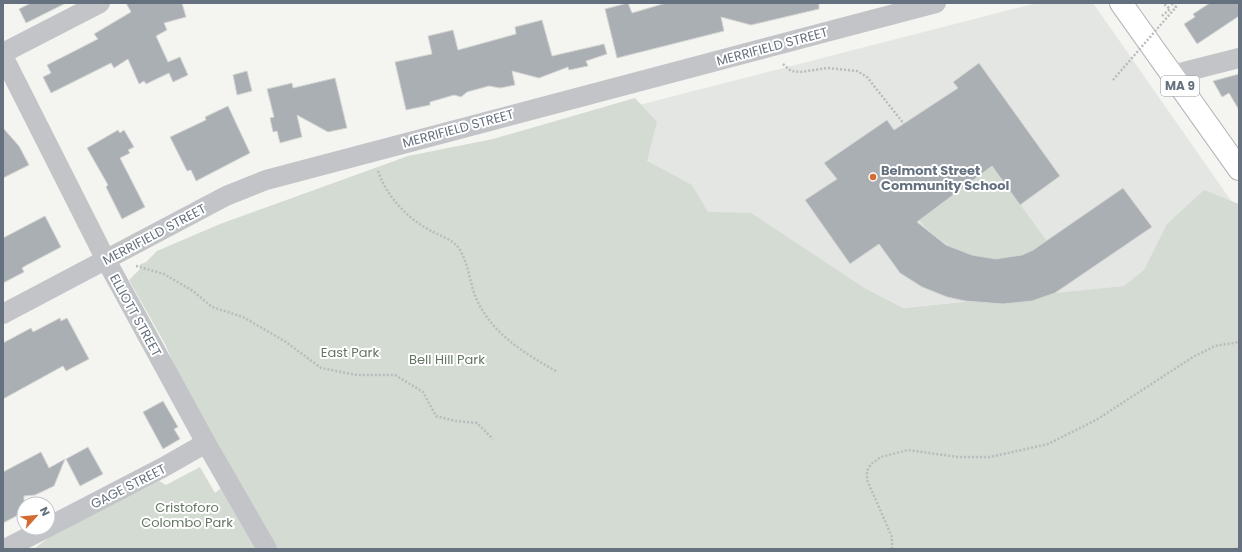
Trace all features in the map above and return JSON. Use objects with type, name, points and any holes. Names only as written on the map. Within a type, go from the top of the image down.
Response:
[{"type":"highway","name":"MA 9","points":[[1120,3],[1239,169]]},
{"type":"street","name":"MERRIFIELD STREET","points":[[3,314],[233,193],[266,180],[936,3]]},
{"type":"street","points":[[3,53],[96,4]]},
{"type":"street","name":"ELLIOTT STREET","points":[[3,56],[106,260],[206,443],[267,549]]},
{"type":"street","points":[[1172,75],[1239,58]]},
{"type":"street","name":"GAGE STREET","points":[[56,522],[162,468],[206,443]]},
{"type":"street","name":"GAGE STREET","points":[[5,549],[30,536]]},
{"type":"path","points":[[1162,16],[1170,9],[1163,3]]},
{"type":"path","points":[[1113,80],[1176,7],[1171,3]]},
{"type":"path","points":[[781,63],[791,71],[795,72],[828,68],[857,71],[867,77],[904,124]]},
{"type":"path","points":[[370,152],[381,181],[400,208],[419,224],[457,245],[464,260],[476,298],[497,330],[524,354],[556,371]]},
{"type":"path","points":[[134,265],[164,274],[193,291],[212,307],[243,317],[286,342],[321,368],[357,375],[396,375],[422,392],[436,416],[455,421],[477,423],[493,439]]},
{"type":"path","points":[[892,549],[892,537],[867,480],[867,471],[871,464],[881,457],[908,450],[958,456],[990,457],[1048,444],[1096,420],[1194,357],[1215,346],[1239,342]]},
{"type":"shaded area","name":"Belmont Street Community School","points":[[1037,3],[1093,3],[1239,212],[1239,275],[693,328],[494,142]]},
{"type":"green space","name":"Bell Hill Park","points":[[635,98],[657,122],[647,161],[692,185],[708,212],[751,213],[866,289],[903,308],[1124,286],[1144,270],[1167,224],[1204,190],[1239,204],[1239,549],[34,549],[50,536],[56,536],[56,532],[159,481],[166,485],[200,467],[215,493],[226,484],[165,344],[129,280],[141,268],[139,265],[146,262],[157,251],[220,224],[408,156],[493,139]]},
{"type":"green space","points":[[992,166],[1046,240],[1022,255],[994,259],[966,253],[940,240],[919,220]]},
{"type":"building","points":[[31,3],[66,3],[26,23],[19,9]]},
{"type":"building","points":[[126,3],[182,3],[186,17],[164,23],[167,30],[156,36],[168,62],[180,57],[188,75],[173,82],[169,73],[146,84],[144,81],[139,84],[128,59],[114,68],[111,63],[51,93],[43,77],[51,73],[47,65],[98,39],[94,34],[131,12]]},
{"type":"building","points":[[628,3],[632,13],[666,3],[819,3],[819,9],[751,25],[721,17],[724,31],[617,58],[605,9]]},
{"type":"building","points":[[1210,3],[1239,3],[1239,16],[1197,44],[1184,24],[1195,17],[1193,14]]},
{"type":"building","points":[[542,20],[552,56],[604,44],[607,54],[586,61],[588,66],[569,70],[568,67],[539,78],[512,71],[515,85],[500,88],[489,86],[467,92],[461,97],[454,95],[430,102],[430,105],[406,110],[395,62],[432,54],[428,36],[453,30],[458,50],[516,34],[515,27]]},
{"type":"building","points":[[979,63],[1060,176],[1020,205],[992,166],[917,222],[946,245],[972,255],[996,259],[1022,255],[1033,250],[1123,188],[1152,227],[1055,293],[1032,301],[1003,304],[965,301],[947,297],[922,287],[900,273],[879,244],[850,264],[805,200],[837,179],[824,163],[887,120],[894,130],[958,88],[953,82]]},
{"type":"building","points":[[247,71],[252,91],[237,95],[233,75]]},
{"type":"building","points":[[1239,74],[1239,110],[1229,93],[1222,97],[1213,81]]},
{"type":"building","points":[[335,78],[347,128],[328,132],[297,115],[302,137],[280,143],[277,131],[273,132],[270,118],[274,117],[267,89],[292,83],[293,88]]},
{"type":"building","points":[[228,106],[250,153],[196,181],[191,170],[187,171],[170,137],[206,120],[205,117]]},
{"type":"building","points":[[3,128],[19,146],[29,165],[3,178]]},
{"type":"building","points":[[118,130],[120,133],[124,130],[134,147],[128,150],[130,153],[120,158],[145,207],[122,219],[106,187],[108,185],[87,148]]},
{"type":"building","points":[[45,216],[61,247],[25,266],[22,268],[24,272],[3,283],[3,238]]},
{"type":"building","points":[[60,318],[61,321],[67,318],[89,359],[66,371],[63,366],[3,399],[3,343],[31,328],[33,332]]},
{"type":"building","points":[[163,401],[178,427],[174,429],[180,439],[163,449],[143,412]]},
{"type":"building","points":[[88,447],[103,474],[80,486],[66,459]]},
{"type":"building","points":[[41,452],[49,468],[65,459],[54,486],[35,495],[16,496],[16,516],[3,523],[3,472]]},
{"type":"place","name":"Belmont Street Community School","points":[[873,177]]},
{"type":"park label","name":"East Park","points":[[350,352]]},
{"type":"park label","name":"Cristoforo Colombo Park","points":[[187,514]]}]
